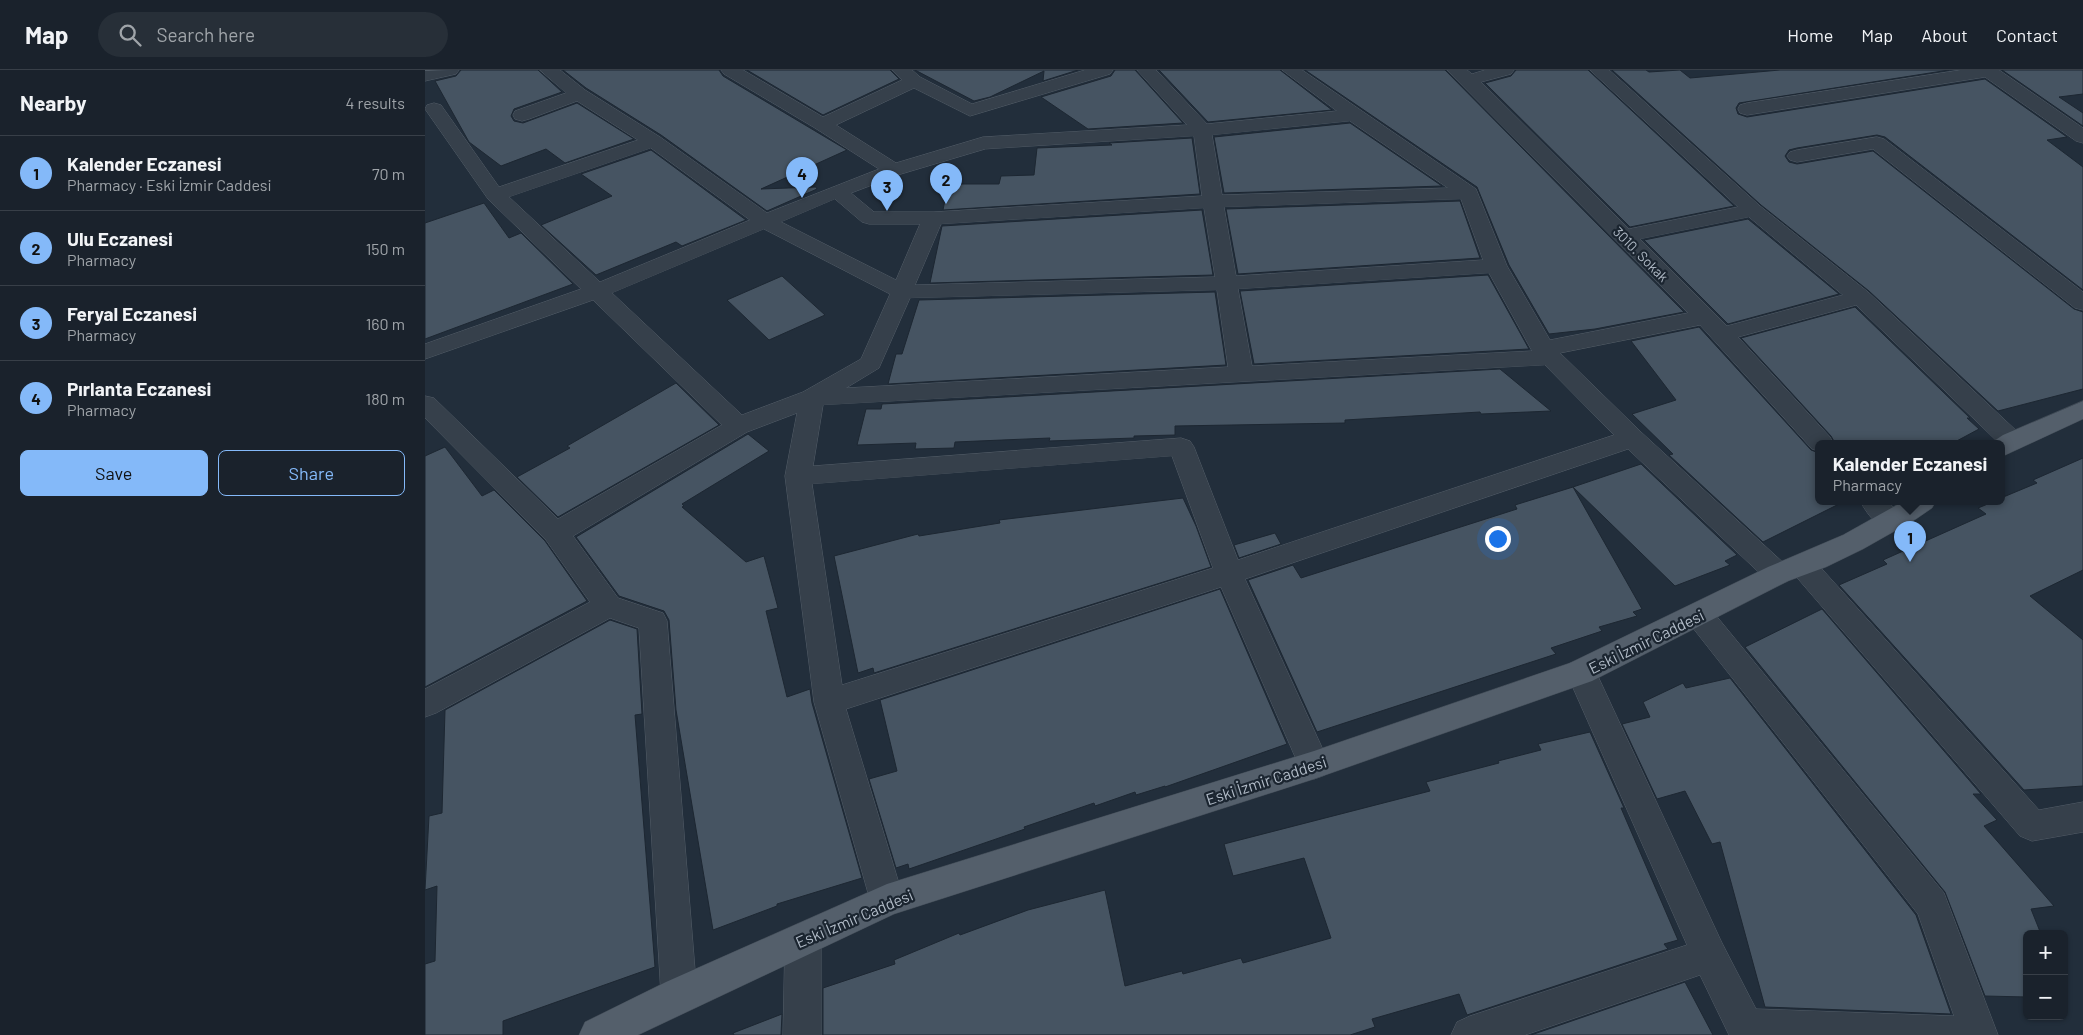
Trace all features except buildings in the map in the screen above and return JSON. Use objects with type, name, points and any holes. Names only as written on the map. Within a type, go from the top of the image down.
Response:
[{"type":"main road","points":[[2007,445],[2083,409]]},
{"type":"main road","name":"Eski İzmir Caddesi","points":[[598,1035],[679,995],[887,900],[1314,765],[1581,672],[1790,570],[1882,511],[1907,505]]},
{"type":"street","points":[[425,76],[450,70]]},
{"type":"street","points":[[549,70],[579,94],[653,141],[766,222],[903,292],[1227,283],[1496,266]]},
{"type":"street","points":[[730,70],[822,124],[894,170]]},
{"type":"street","points":[[822,124],[907,75],[970,110],[1036,82],[1104,70]]},
{"type":"street","points":[[1146,70],[1202,130],[1241,374]]},
{"type":"street","points":[[1291,70],[1354,116],[1469,193],[1496,266],[1547,353],[1632,438],[1790,570],[2033,826],[2083,817]]},
{"type":"street","points":[[1463,75],[1505,70]]},
{"type":"street","points":[[1599,70],[1753,210],[1860,297],[2002,440]]},
{"type":"street","points":[[1747,110],[1987,70],[2083,137]]},
{"type":"street","name":"3010. Sokak","points":[[1463,75],[1723,334],[1818,440]]},
{"type":"street","points":[[521,115],[579,94]]},
{"type":"street","points":[[434,110],[495,195],[738,426]]},
{"type":"street","points":[[425,352],[598,291],[837,191],[894,170],[983,143],[1202,130],[1354,116]]},
{"type":"street","points":[[495,195],[653,141]]},
{"type":"street","points":[[1797,156],[1877,143],[2083,303]]},
{"type":"street","points":[[837,191],[869,218],[933,218],[1214,201],[1469,193]]},
{"type":"street","points":[[1624,236],[1753,210]]},
{"type":"street","points":[[556,533],[738,426],[812,398],[871,363],[903,292],[933,218]]},
{"type":"street","points":[[1723,334],[1860,297]]},
{"type":"street","points":[[812,398],[1241,374],[1547,353],[1704,317]]},
{"type":"street","points":[[812,398],[798,476],[829,702],[887,900]]},
{"type":"street","points":[[425,404],[556,533],[608,606],[653,621],[679,995]]},
{"type":"street","points":[[829,702],[1229,574],[1632,438]]},
{"type":"street","points":[[798,476],[1181,447],[1229,574],[1314,765]]},
{"type":"street","points":[[425,704],[608,606]]},
{"type":"street","points":[[1699,615],[1932,905],[1979,1035]]},
{"type":"street","points":[[1581,672],[1746,1031],[1963,1035]]},
{"type":"street","points":[[802,1035],[803,940]]},
{"type":"street","points":[[1470,1035],[1709,954]]},
{"type":"place","name":"Pırlanta Eczanesi","points":[[802,198]]},
{"type":"place","name":"Ulu Eczanesi","points":[[946,204]]},
{"type":"place","name":"Feryal Eczanesi","points":[[887,211]]},
{"type":"place","name":"Kalender Eczanesi","points":[[1910,562]]}]
